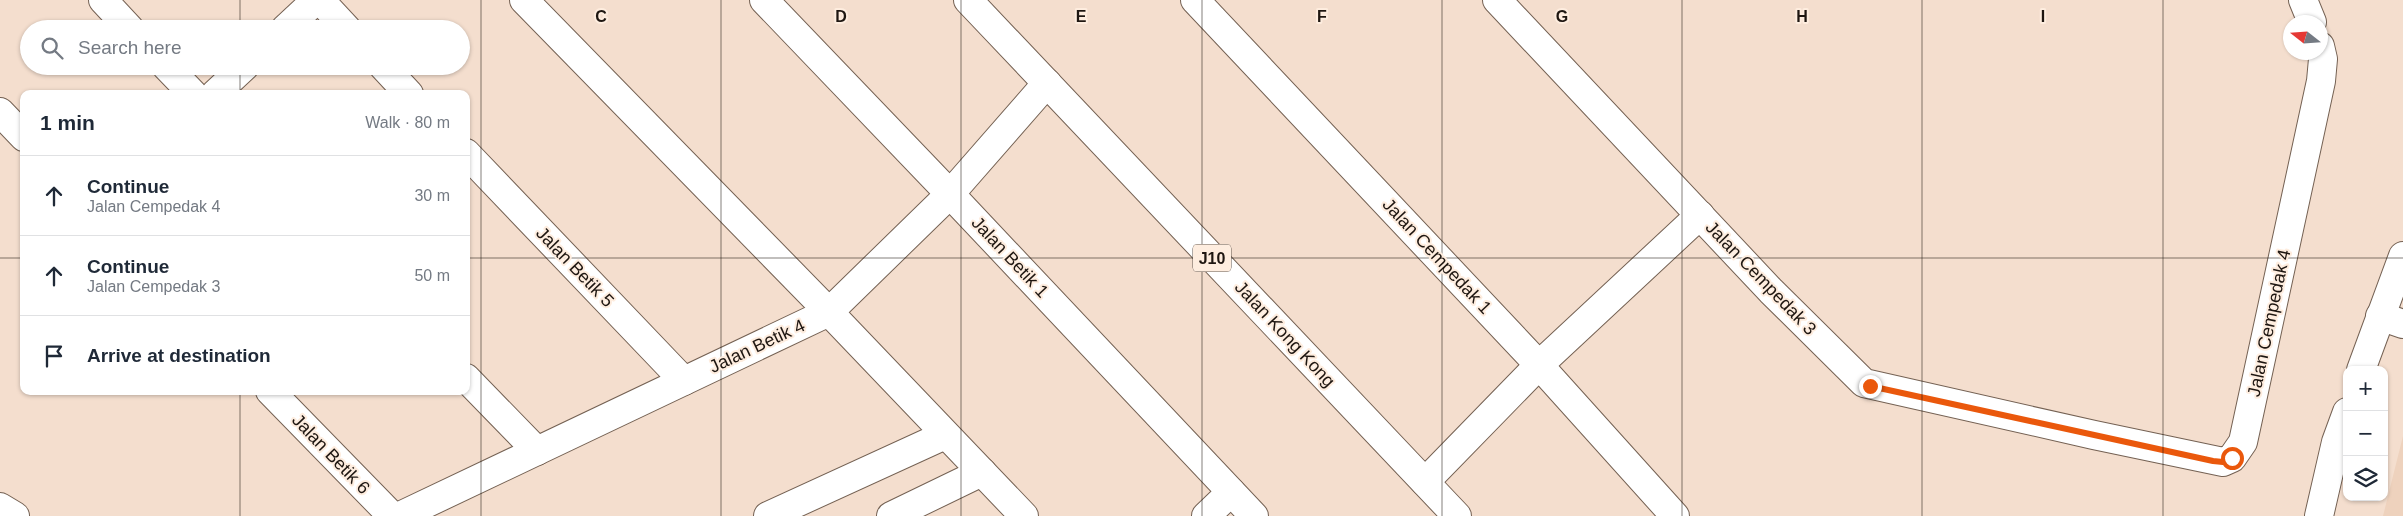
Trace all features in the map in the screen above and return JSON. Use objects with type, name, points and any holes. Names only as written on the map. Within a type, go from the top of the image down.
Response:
[{"type":"street","points":[[103,0],[122,20]]},
{"type":"street","points":[[295,20],[316,0]]},
{"type":"street","points":[[320,0],[339,20]]},
{"type":"street","points":[[524,0],[829,312],[1024,516]]},
{"type":"street","name":"Jalan Betik 1","points":[[764,0],[1254,516]]},
{"type":"street","name":"Jalan Kong Kong","points":[[968,0],[1457,516]]},
{"type":"street","name":"Jalan Cempedak 1","points":[[1195,0],[1539,365],[1675,516]]},
{"type":"street","name":"Jalan Cempedak 3","points":[[1497,0],[1771,291],[1864,383],[2094,435]]},
{"type":"street","points":[[2303,0],[2309,15]]},
{"type":"street","name":"Jalan Cempedak 4","points":[[2094,435],[2213,461],[2223,462],[2232,458],[2239,451],[2243,442],[2322,81],[2323,60]]},
{"type":"street","points":[[175,75],[189,90]]},
{"type":"street","points":[[219,90],[235,75]]},
{"type":"street","points":[[391,75],[405,90]]},
{"type":"street","name":"Jalan Betik 4","points":[[400,516],[829,312],[950,194],[1047,83]]},
{"type":"street","points":[[0,112],[20,133]]},
{"type":"street","name":"Jalan Betik 5","points":[[470,157],[684,381]]},
{"type":"street","points":[[1425,482],[1539,365],[1700,215]]},
{"type":"street","points":[[2364,366],[2392,320],[2403,256]]},
{"type":"street","points":[[470,382],[537,451]]},
{"type":"street","name":"Jalan Betik 6","points":[[274,395],[392,516]]},
{"type":"street","points":[[2319,516],[2336,442],[2343,423]]},
{"type":"street","points":[[768,516],[945,435]]},
{"type":"street","points":[[891,516],[982,472]]},
{"type":"street","points":[[1206,516],[1231,492]]},
{"type":"street","points":[[0,507],[15,516]]},
{"type":"shaded area","points":[[2403,436],[2403,516],[2383,516]]},
{"type":"route","points":[[1870,386],[2213,461],[2223,462],[2232,458]]}]
